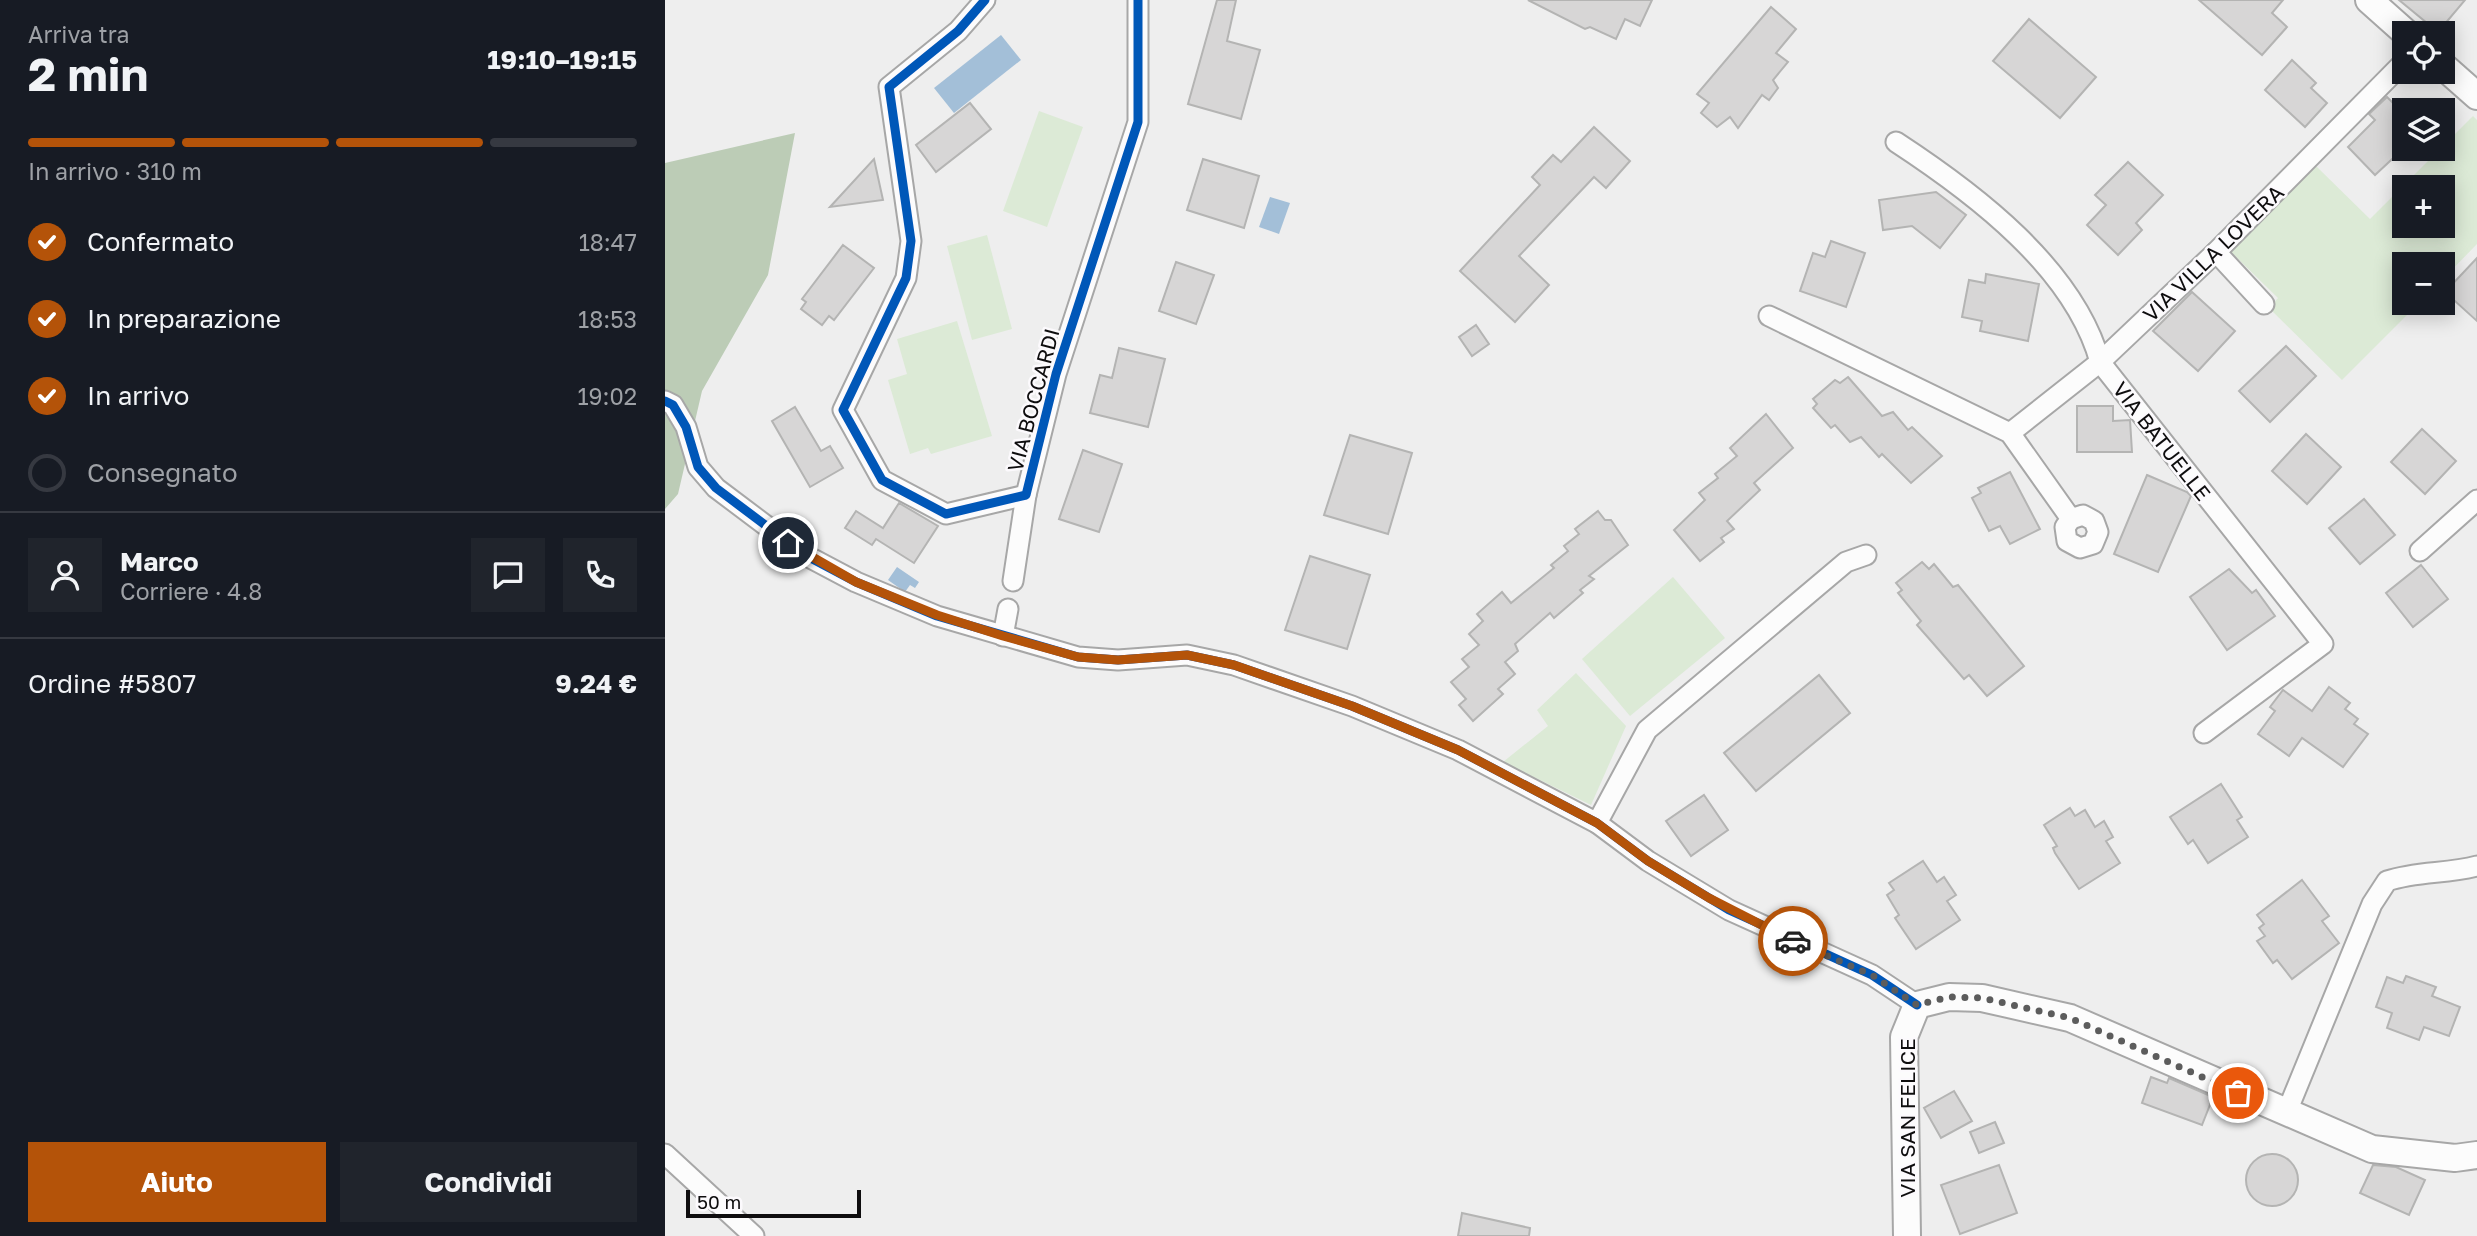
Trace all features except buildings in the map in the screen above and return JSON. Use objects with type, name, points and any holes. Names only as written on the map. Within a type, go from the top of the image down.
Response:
[{"type":"street","name":"VIA BOCCARDI","points":[[985,0],[958,31],[890,87],[911,241],[906,278],[843,411],[882,481],[946,514],[1026,495],[1056,374],[1138,122],[1138,0]]},
{"type":"street","points":[[2369,0],[2393,21]]},
{"type":"street","name":"VIA VILLA LOVERA","points":[[2010,433],[2100,362],[2216,251],[2392,74]]},
{"type":"street","points":[[2455,77],[2477,96]]},
{"type":"street","name":"VIA BATUELLE","points":[[1896,142],[1962,187],[2014,230],[2071,300],[2094,341],[2100,362],[2323,644],[2204,733]]},
{"type":"street","points":[[2216,251],[2264,304]]},
{"type":"street","points":[[1769,316],[2010,433],[2071,519]]},
{"type":"street","points":[[665,401],[673,405],[686,428],[698,467],[716,488],[805,555],[856,582],[937,615],[1078,657],[1118,660],[1187,655],[1234,665],[1352,706],[1458,750],[1597,823],[1648,861],[1729,910],[1872,975],[1917,1005],[1949,997],[1982,998],[2070,1018],[2286,1114],[2372,1149],[2455,1158],[2477,1156]]},
{"type":"street","points":[[1013,581],[1026,495]]},
{"type":"street","points":[[2420,551],[2477,500]]},
{"type":"street","points":[[1597,823],[1647,730],[1846,562],[1866,555]]},
{"type":"street","points":[[1003,636],[1008,609]]},
{"type":"street","points":[[2286,1114],[2372,904],[2387,881],[2410,873],[2457,871],[2477,866]]},
{"type":"street","name":"VIA SAN FELICE","points":[[1907,1236],[1905,1037],[1917,1005]]},
{"type":"street","points":[[665,1154],[754,1236]]},
{"type":"green space","points":[[1039,111],[1083,127],[1047,227],[1003,211]]},
{"type":"green space","points":[[2473,116],[2477,120],[2477,244],[2455,267],[2455,252],[2392,252],[2392,315],[2407,315],[2342,380],[2269,308],[2278,298],[2231,252],[2316,166],[2370,219],[2392,197],[2392,238],[2455,238],[2455,175],[2414,175],[2428,161],[2455,161],[2455,134]]},
{"type":"green space","points":[[795,133],[768,275],[702,391],[678,494],[665,509],[665,163]]},
{"type":"green space","points":[[987,235],[1012,329],[972,340],[947,246]]},
{"type":"green space","points":[[957,321],[992,436],[931,454],[928,448],[910,454],[888,380],[907,374],[897,339]]},
{"type":"green space","points":[[1673,577],[1725,638],[1630,716],[1582,659]]},
{"type":"green space","points":[[1576,673],[1626,726],[1591,805],[1503,762],[1548,726],[1537,710]]},
{"type":"water","points":[[1001,35],[1021,60],[954,113],[934,88]]},
{"type":"water","points":[[1270,197],[1290,203],[1279,234],[1259,227]]},
{"type":"water","points":[[897,567],[919,582],[915,588],[910,585],[905,592],[888,580]]},
{"type":"cycle path","points":[[985,0],[958,31],[889,87],[911,241],[906,278],[843,410],[882,480],[946,514],[1026,495],[1056,374],[1138,122],[1138,0]]},
{"type":"cycle path","points":[[665,401],[673,405],[686,427],[698,467],[716,488],[805,555],[856,582],[937,616],[1078,657],[1118,660],[1187,655],[1234,665],[1352,706],[1458,750],[1597,823],[1648,861],[1729,910],[1872,975],[1917,1005]]},
{"type":"way so far","points":[[1793,941],[1872,975],[1917,1005],[1949,997],[1982,998],[2070,1018],[2238,1093]]},
{"type":"route","points":[[788,543],[856,582],[937,615],[1003,636],[1078,657],[1118,660],[1187,655],[1234,665],[1352,706],[1458,750],[1597,823],[1648,861],[1709,898],[1793,941]]}]
